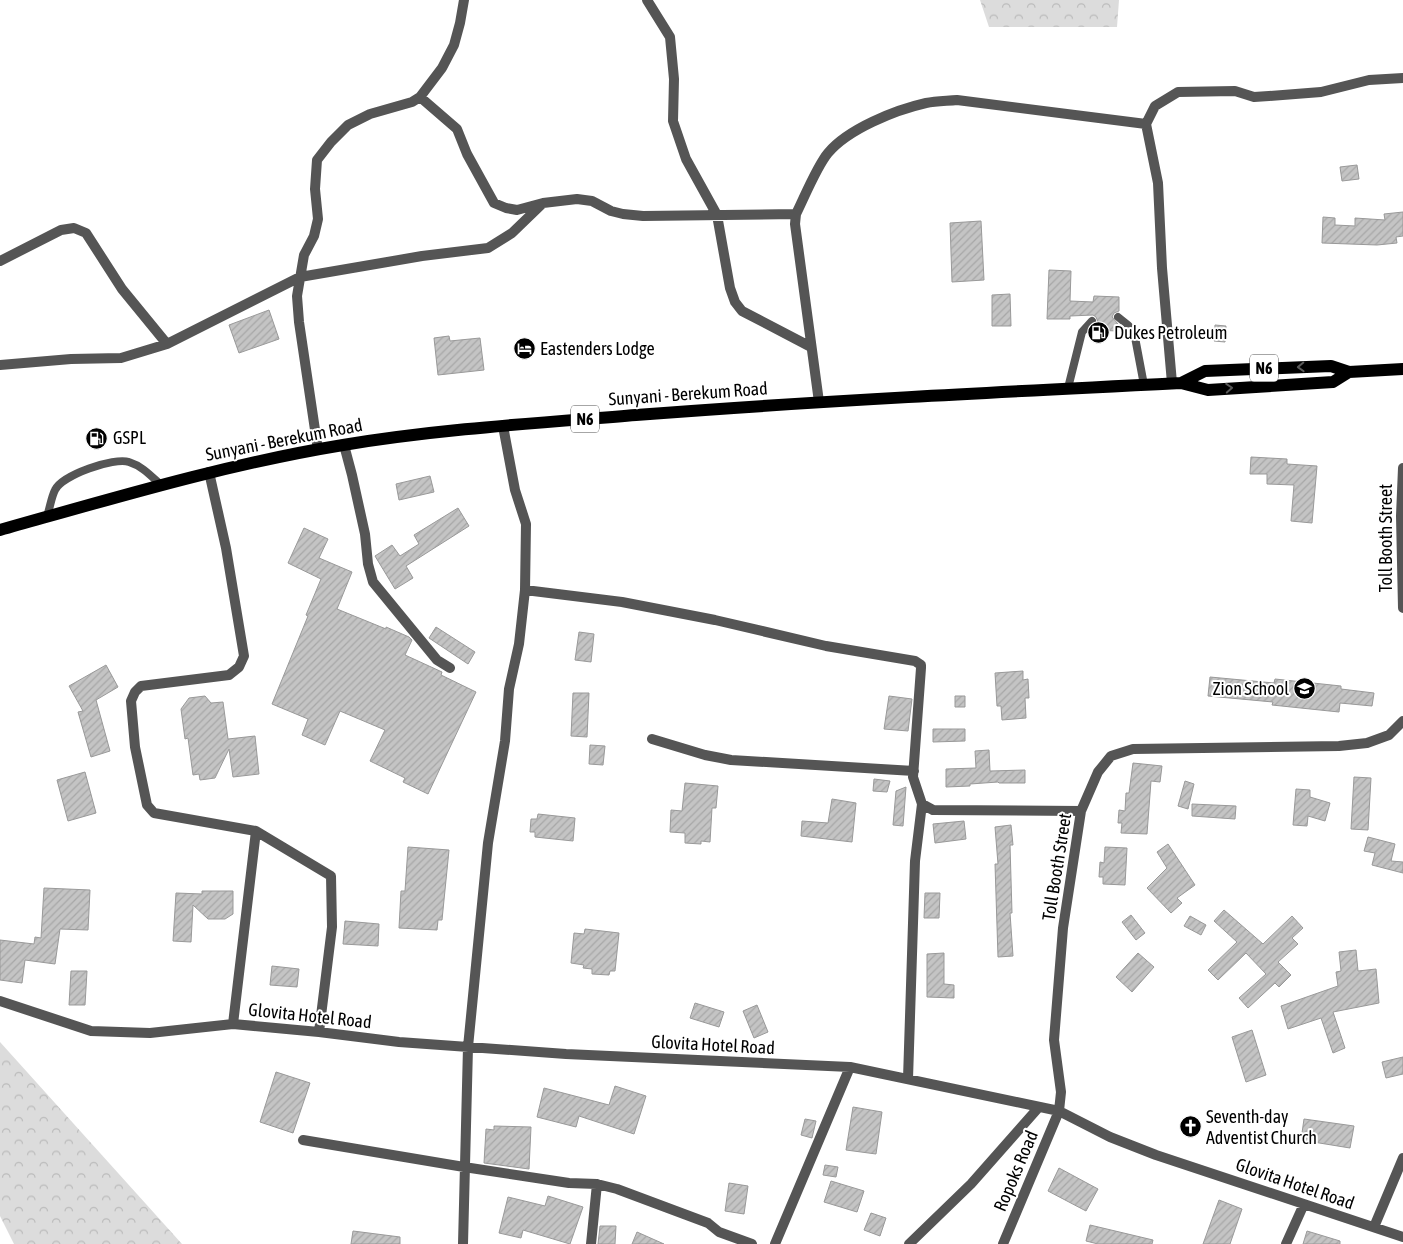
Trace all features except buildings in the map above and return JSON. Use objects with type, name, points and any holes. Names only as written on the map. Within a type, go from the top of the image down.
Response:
[{"type":"main road","name":"Sunyani - Berekum Road","points":[[1176,383],[1205,371],[1330,366],[1349,372],[1403,369]]},
{"type":"main road","name":"Sunyani - Berekum Road","points":[[0,530],[209,472],[344,445],[411,435],[725,408],[819,402],[1176,383],[1208,390],[1333,382],[1349,372]]},
{"type":"street","points":[[318,450],[299,322],[297,296],[304,256],[314,236],[318,219],[315,189],[317,160],[348,125],[370,114],[412,102],[420,97],[442,68],[454,45],[464,0]]},
{"type":"street","points":[[647,0],[670,37],[674,79],[673,121],[686,159],[717,215],[730,288],[735,302],[742,311],[811,347]]},
{"type":"street","points":[[1176,383],[1162,268],[1158,183],[1146,124],[1155,106],[1178,92],[1235,91],[1254,96],[1269,96],[1321,92],[1369,80],[1403,78]]},
{"type":"street","points":[[420,97],[457,129],[467,154],[494,203],[506,208],[517,210],[544,203],[576,199],[592,201],[611,211],[633,215],[796,214]]},
{"type":"street","points":[[819,402],[795,224],[796,214],[826,154],[840,140],[857,129],[893,114],[927,103],[956,100],[1146,124]]},
{"type":"street","points":[[0,365],[71,359],[121,358],[167,344],[300,277],[422,256],[488,248],[512,233],[544,203]]},
{"type":"street","points":[[0,261],[61,230],[74,228],[86,233],[122,290],[167,344]]},
{"type":"street","points":[[462,1244],[468,1047],[488,843],[505,741],[509,689],[519,644],[525,590],[526,524],[515,490],[503,426]]},
{"type":"street","points":[[344,445],[365,534],[368,564],[373,582],[437,660],[450,668]]},
{"type":"street","name":"Toll Booth Street","points":[[1403,468],[1403,608]]},
{"type":"street","points":[[209,472],[226,548],[244,656],[239,667],[229,675],[141,686],[134,692],[131,701],[136,747],[147,805],[154,813],[256,831],[331,876],[332,927],[319,1032]]},
{"type":"street","points":[[525,590],[622,602],[716,620],[826,646],[915,660],[921,665],[913,777],[922,804],[915,861],[908,1079]]},
{"type":"street","name":"Toll Booth Street","points":[[1059,1111],[1060,1092],[1054,1040],[1063,928],[1081,811],[1098,772],[1112,756],[1132,749],[1339,746],[1367,743],[1389,735],[1403,720]]},
{"type":"street","points":[[652,739],[705,755],[731,760],[914,771]]},
{"type":"street","points":[[922,804],[933,810],[1081,811]]},
{"type":"street","points":[[233,1024],[256,831]]},
{"type":"street","name":"Glovita Hotel Road","points":[[0,1001],[91,1031],[150,1033],[233,1024],[399,1042],[566,1054],[850,1067],[1059,1111],[1110,1138],[1156,1155],[1403,1237]]},
{"type":"street","points":[[775,1244],[850,1067]]},
{"type":"street","points":[[909,1244],[971,1184],[1039,1106]]},
{"type":"street","name":"Ropoks Road","points":[[1003,1244],[1059,1111]]},
{"type":"street","points":[[303,1140],[569,1183],[597,1184],[617,1189],[708,1223],[719,1232],[752,1244]]},
{"type":"street","points":[[1374,1227],[1403,1158]]},
{"type":"street","points":[[591,1244],[597,1184]]},
{"type":"street","points":[[1286,1244],[1304,1204]]},
{"type":"lane","points":[[1118,317],[1128,324],[1134,332],[1144,385]]},
{"type":"lane","points":[[1068,388],[1082,332],[1092,321]]},
{"type":"lane","points":[[47,516],[55,489],[63,480],[71,475],[119,460],[142,468],[160,485]]},
{"type":"green space","points":[[980,0],[1119,0],[1117,27],[989,27]]},
{"type":"green space","points":[[0,1042],[182,1244],[14,1244],[0,1216]]},
{"type":"place","name":"Dukes Petroleum","points":[[1098,333]]},
{"type":"place","name":"Eastenders Lodge","points":[[524,349]]},
{"type":"place","name":"GSPL","points":[[97,438]]},
{"type":"place","name":"Zion School","points":[[1305,689]]},
{"type":"place","name":"Seventh-day Adventist Church","points":[[1190,1127]]}]
